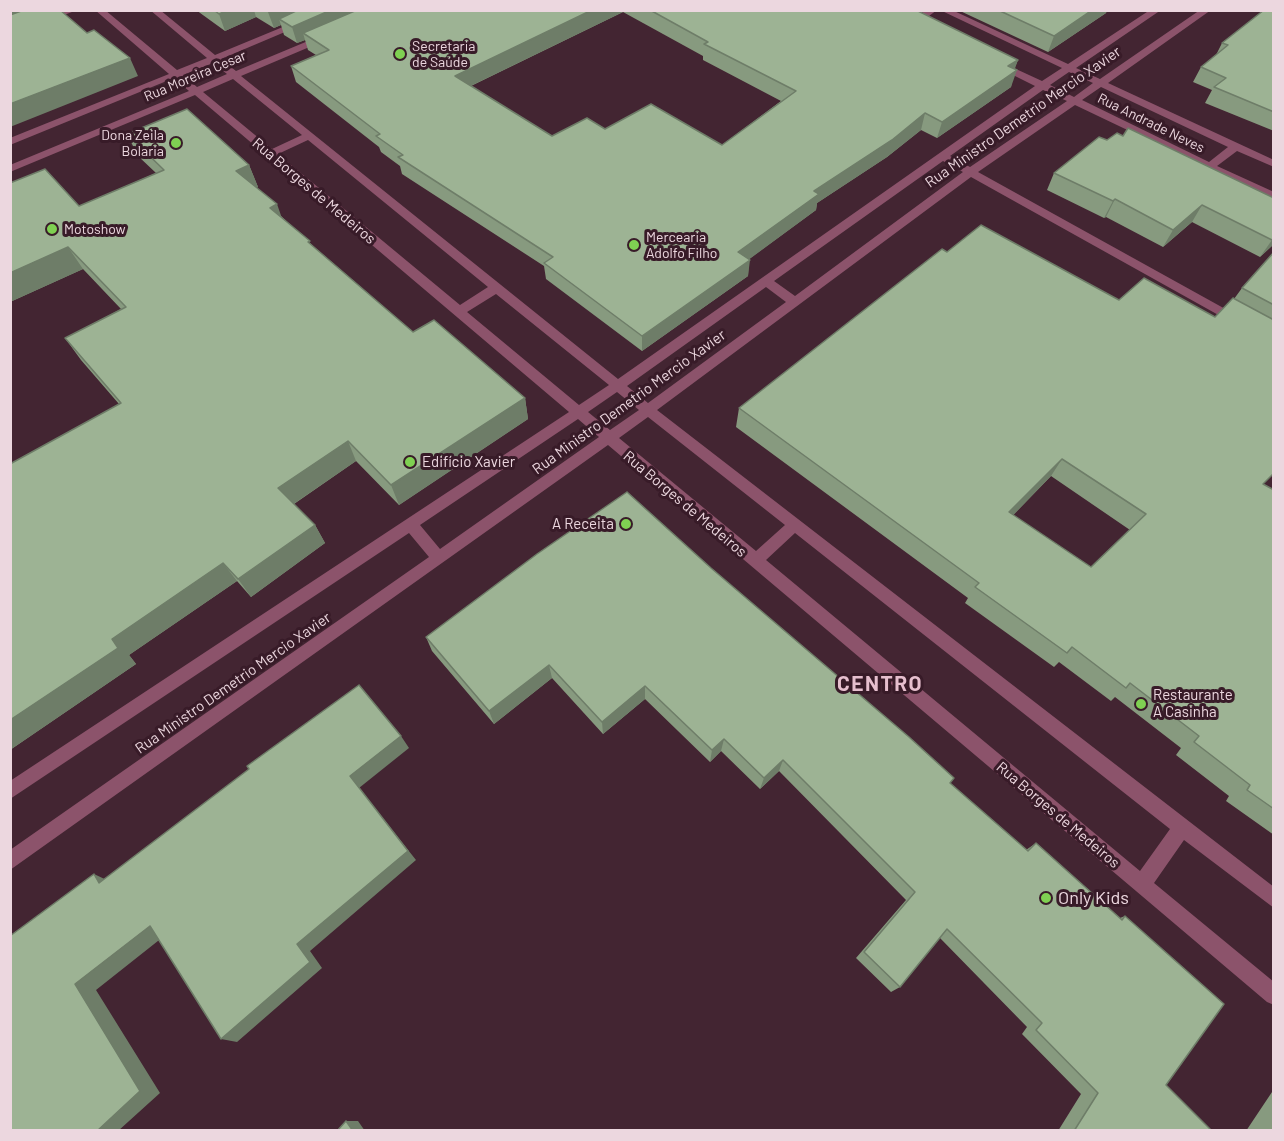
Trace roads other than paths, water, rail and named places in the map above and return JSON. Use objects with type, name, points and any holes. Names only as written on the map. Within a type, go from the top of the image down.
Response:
[{"type":"street","points":[[10,33],[73,10]]},
{"type":"street","name":"Rua Borges de Medeiros","points":[[99,10],[1274,995]]},
{"type":"street","points":[[154,10],[617,386],[1274,899]]},
{"type":"street","name":"Rua Moreira Cesar","points":[[10,142],[333,10]]},
{"type":"street","points":[[924,28],[909,21],[933,10]]},
{"type":"street","name":"Rua Andrade Neves","points":[[944,10],[1274,164]]},
{"type":"street","name":"Rua Ministro Demetrio Mercio Xavier","points":[[10,791],[617,386],[1043,85],[1157,10]]},
{"type":"street","name":"Rua Ministro Demetrio Mercio Xavier","points":[[10,861],[608,439],[969,173],[1207,10]]},
{"type":"street","name":"Rua Moreira Cesar","points":[[10,169],[338,32]]},
{"type":"street","name":"Rua Andrade Neves","points":[[989,60],[1274,197]]},
{"type":"street","points":[[269,154],[308,136]]},
{"type":"street","points":[[1210,166],[1236,146]]},
{"type":"street","points":[[942,156],[1274,342]]},
{"type":"street","points":[[765,280],[794,301]]},
{"type":"street","points":[[458,312],[496,288]]},
{"type":"street","points":[[410,524],[439,558]]},
{"type":"street","points":[[755,561],[795,525]]},
{"type":"street","points":[[1142,885],[1182,827]]},
{"type":"place","name":"Secretaria de Saúde","points":[[400,54]]},
{"type":"place","name":"Dona Zeila Bolaria","points":[[176,143]]},
{"type":"place","name":"Motoshow","points":[[52,229]]},
{"type":"place","name":"Mercearia Adolfo Filho","points":[[634,245]]},
{"type":"place","name":"Edifício Xavier","points":[[410,462]]},
{"type":"place","name":"A Receita","points":[[626,524]]},
{"type":"place","name":"Restaurante A Casinha","points":[[1141,704]]},
{"type":"place","name":"Only Kids","points":[[1046,898]]},
{"type":"district","name":"CENTRO","points":[[880,684]]}]
